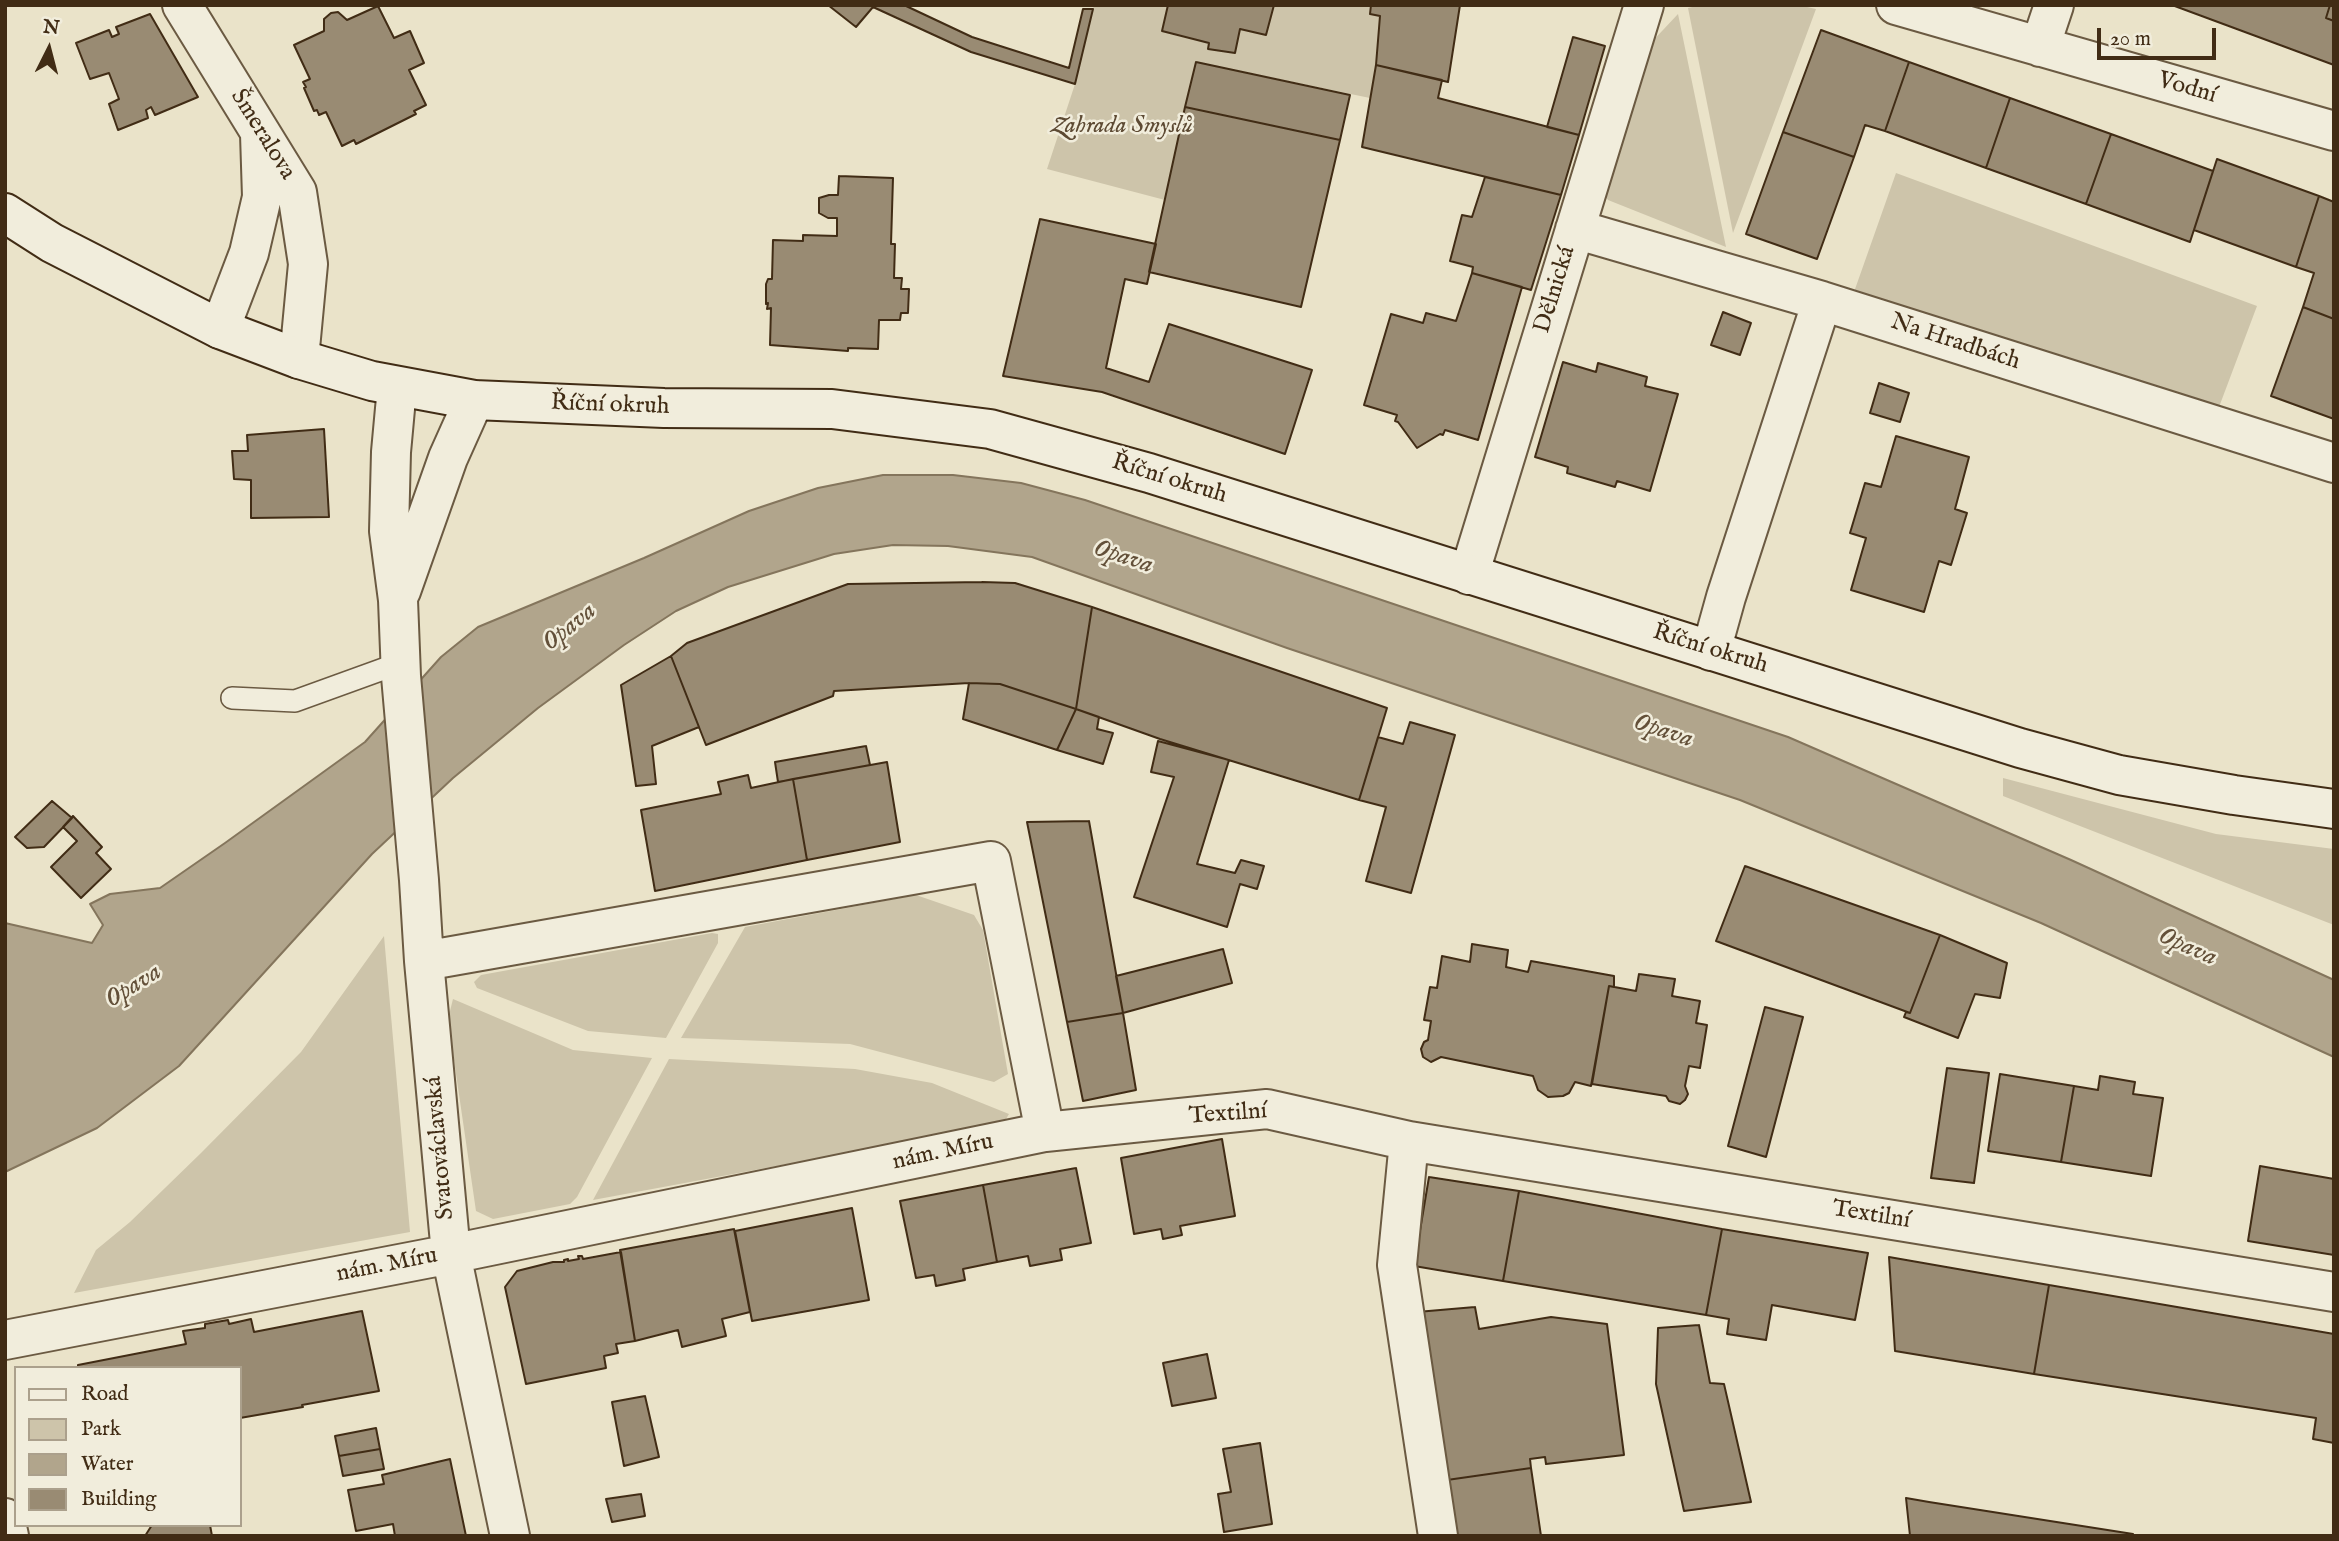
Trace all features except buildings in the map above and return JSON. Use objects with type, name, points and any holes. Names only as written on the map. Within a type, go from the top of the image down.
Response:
[{"type":"street","name":"Šmeralova","points":[[182,5],[298,192],[308,264],[299,359]]},
{"type":"street","name":"Dělnická","points":[[1469,575],[1643,5]]},
{"type":"street","name":"Vodní","points":[[1896,5],[2334,131]]},
{"type":"street","points":[[2040,47],[2054,5]]},
{"type":"street","points":[[220,329],[249,253],[262,197],[260,134]]},
{"type":"street","name":"Říční okruh","points":[[5,213],[52,243],[220,329],[299,359],[397,387],[474,400],[664,408],[832,409],[990,429],[1149,473],[2020,748],[2119,775],[2334,809]]},
{"type":"street","name":"Na Hradbách","points":[[1572,240],[1822,301],[2334,463]]},
{"type":"street","points":[[1711,650],[1822,301]]},
{"type":"street","points":[[397,387],[391,452],[389,531],[398,600],[401,669]]},
{"type":"street","points":[[398,600],[448,458],[474,400]]},
{"type":"street","name":"Svatováclavská","points":[[401,669],[451,1254],[510,1536]]},
{"type":"street","points":[[424,961],[992,861],[1045,1132]]},
{"type":"street","name":"Textilní","points":[[1045,1132],[1267,1109],[1409,1141],[2334,1292]]},
{"type":"street","name":"nám. Míru","points":[[5,1340],[451,1254],[1045,1132]]},
{"type":"street","points":[[1409,1141],[1397,1265],[1438,1536]]},
{"type":"street","points":[[5,1518],[9,1536]]},
{"type":"lane","points":[[232,698],[295,701],[401,669]]},
{"type":"green space","name":"Zahrada Smyslů","points":[[1094,5],[1371,5],[1380,16],[1370,98],[1196,62],[1165,200],[1047,169],[1075,84]]},
{"type":"green space","points":[[1701,5],[1798,5],[1816,9],[1733,233],[1688,8]]},
{"type":"green space","points":[[1678,14],[1726,247],[1608,200],[1599,186],[1647,47]]},
{"type":"green space","points":[[1896,173],[2257,306],[2216,415],[1854,292]]},
{"type":"green space","points":[[2003,778],[2216,834],[2334,849],[2334,925],[2003,796]]},
{"type":"green space","points":[[916,895],[974,915],[983,930],[1008,1074],[994,1082],[850,1044],[681,1038],[745,927]]},
{"type":"green space","points":[[718,934],[718,943],[666,1038],[588,1031],[477,988],[474,982],[481,975]]},
{"type":"green space","points":[[384,936],[410,1232],[74,1293],[96,1250],[130,1222],[301,1052]]},
{"type":"green space","points":[[453,999],[573,1050],[652,1058],[577,1197],[570,1204],[493,1219],[476,1211],[448,1019]]},
{"type":"green space","points":[[669,1059],[855,1069],[932,1083],[1009,1114],[1003,1124],[593,1200]]},
{"type":"water","name":"Opava","points":[[883,475],[953,475],[1021,483],[1085,500],[1788,737],[2071,860],[2334,980],[2334,1057],[2041,923],[1740,800],[1287,648],[1032,557],[948,546],[893,545],[834,554],[728,587],[676,611],[624,645],[538,708],[453,778],[372,854],[179,1066],[97,1128],[5,1172],[5,923],[92,943],[103,925],[90,904],[110,894],[160,888],[225,843],[365,742],[441,657],[478,627],[749,511],[818,488]]}]
